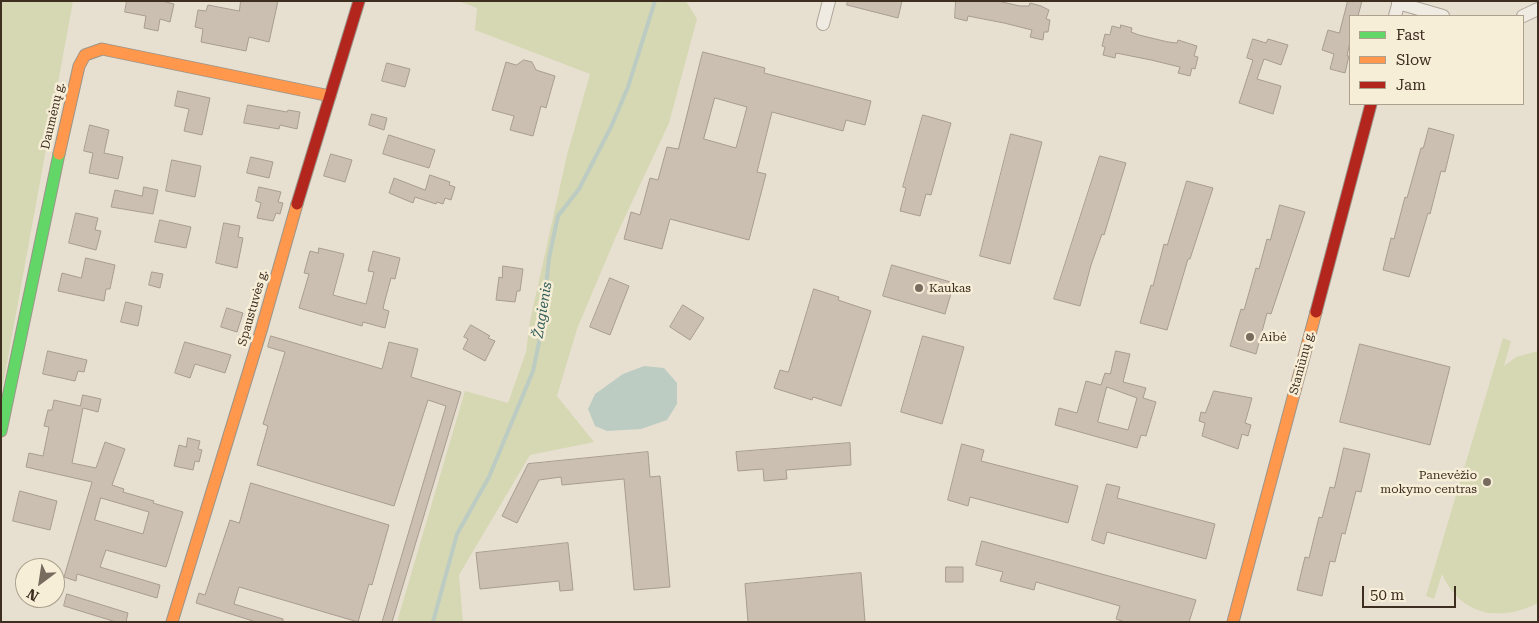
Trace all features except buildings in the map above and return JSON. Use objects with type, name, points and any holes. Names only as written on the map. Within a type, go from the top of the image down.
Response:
[{"type":"street","name":"Spaustuvės g.","points":[[172,622],[262,331],[302,185],[359,1]]},
{"type":"street","points":[[823,24],[829,1]]},
{"type":"street","points":[[1395,15],[1398,2],[1440,15]]},
{"type":"street","points":[[1524,16],[1538,9]]},
{"type":"street","name":"Daumėnų g.","points":[[1,431],[58,157],[79,66],[85,55],[102,49],[330,96]]},
{"type":"street","name":"Staniūnų g.","points":[[1232,622],[1371,105]]},
{"type":"green space","points":[[1,1],[73,1],[1,396]]},
{"type":"green space","points":[[458,1],[686,1],[697,19],[669,123],[617,234],[577,329],[557,396],[594,442],[530,455],[459,575],[463,622],[397,622],[465,391],[508,403],[526,352],[530,321],[567,155],[590,74],[475,30],[477,8]]},
{"type":"green space","name":"Panevėžio mokymo centras","points":[[1503,338],[1511,341],[1504,366],[1516,357],[1538,351],[1538,603],[1509,613],[1495,613],[1482,611],[1459,599],[1442,574],[1434,599],[1426,596]]},
{"type":"shaded area","points":[[644,366],[664,368],[677,383],[677,404],[667,420],[641,429],[607,431],[595,426],[588,409],[595,394],[623,374]]},
{"type":"waterway","name":"Žagienis","points":[[433,622],[457,534],[489,477],[533,371],[541,333],[549,258],[558,216],[579,189],[611,127],[628,87],[655,1]]},
{"type":"traffic: fast","points":[[1,431],[59,154]]},
{"type":"traffic: slow","points":[[59,154],[79,66],[85,55],[102,49],[330,96]]},
{"type":"traffic: slow","points":[[172,622],[261,331],[297,204]]},
{"type":"traffic: slow","points":[[1233,622],[1316,312]]},
{"type":"traffic: jam","points":[[297,204],[359,1]]},
{"type":"traffic: jam","points":[[1316,312],[1371,105]]},
{"type":"place","name":"Kaukas","points":[[919,288]]},
{"type":"place","name":"Aibė","points":[[1250,337]]},
{"type":"place","name":"Panevėžio mokymo centras","points":[[1487,482]]}]
